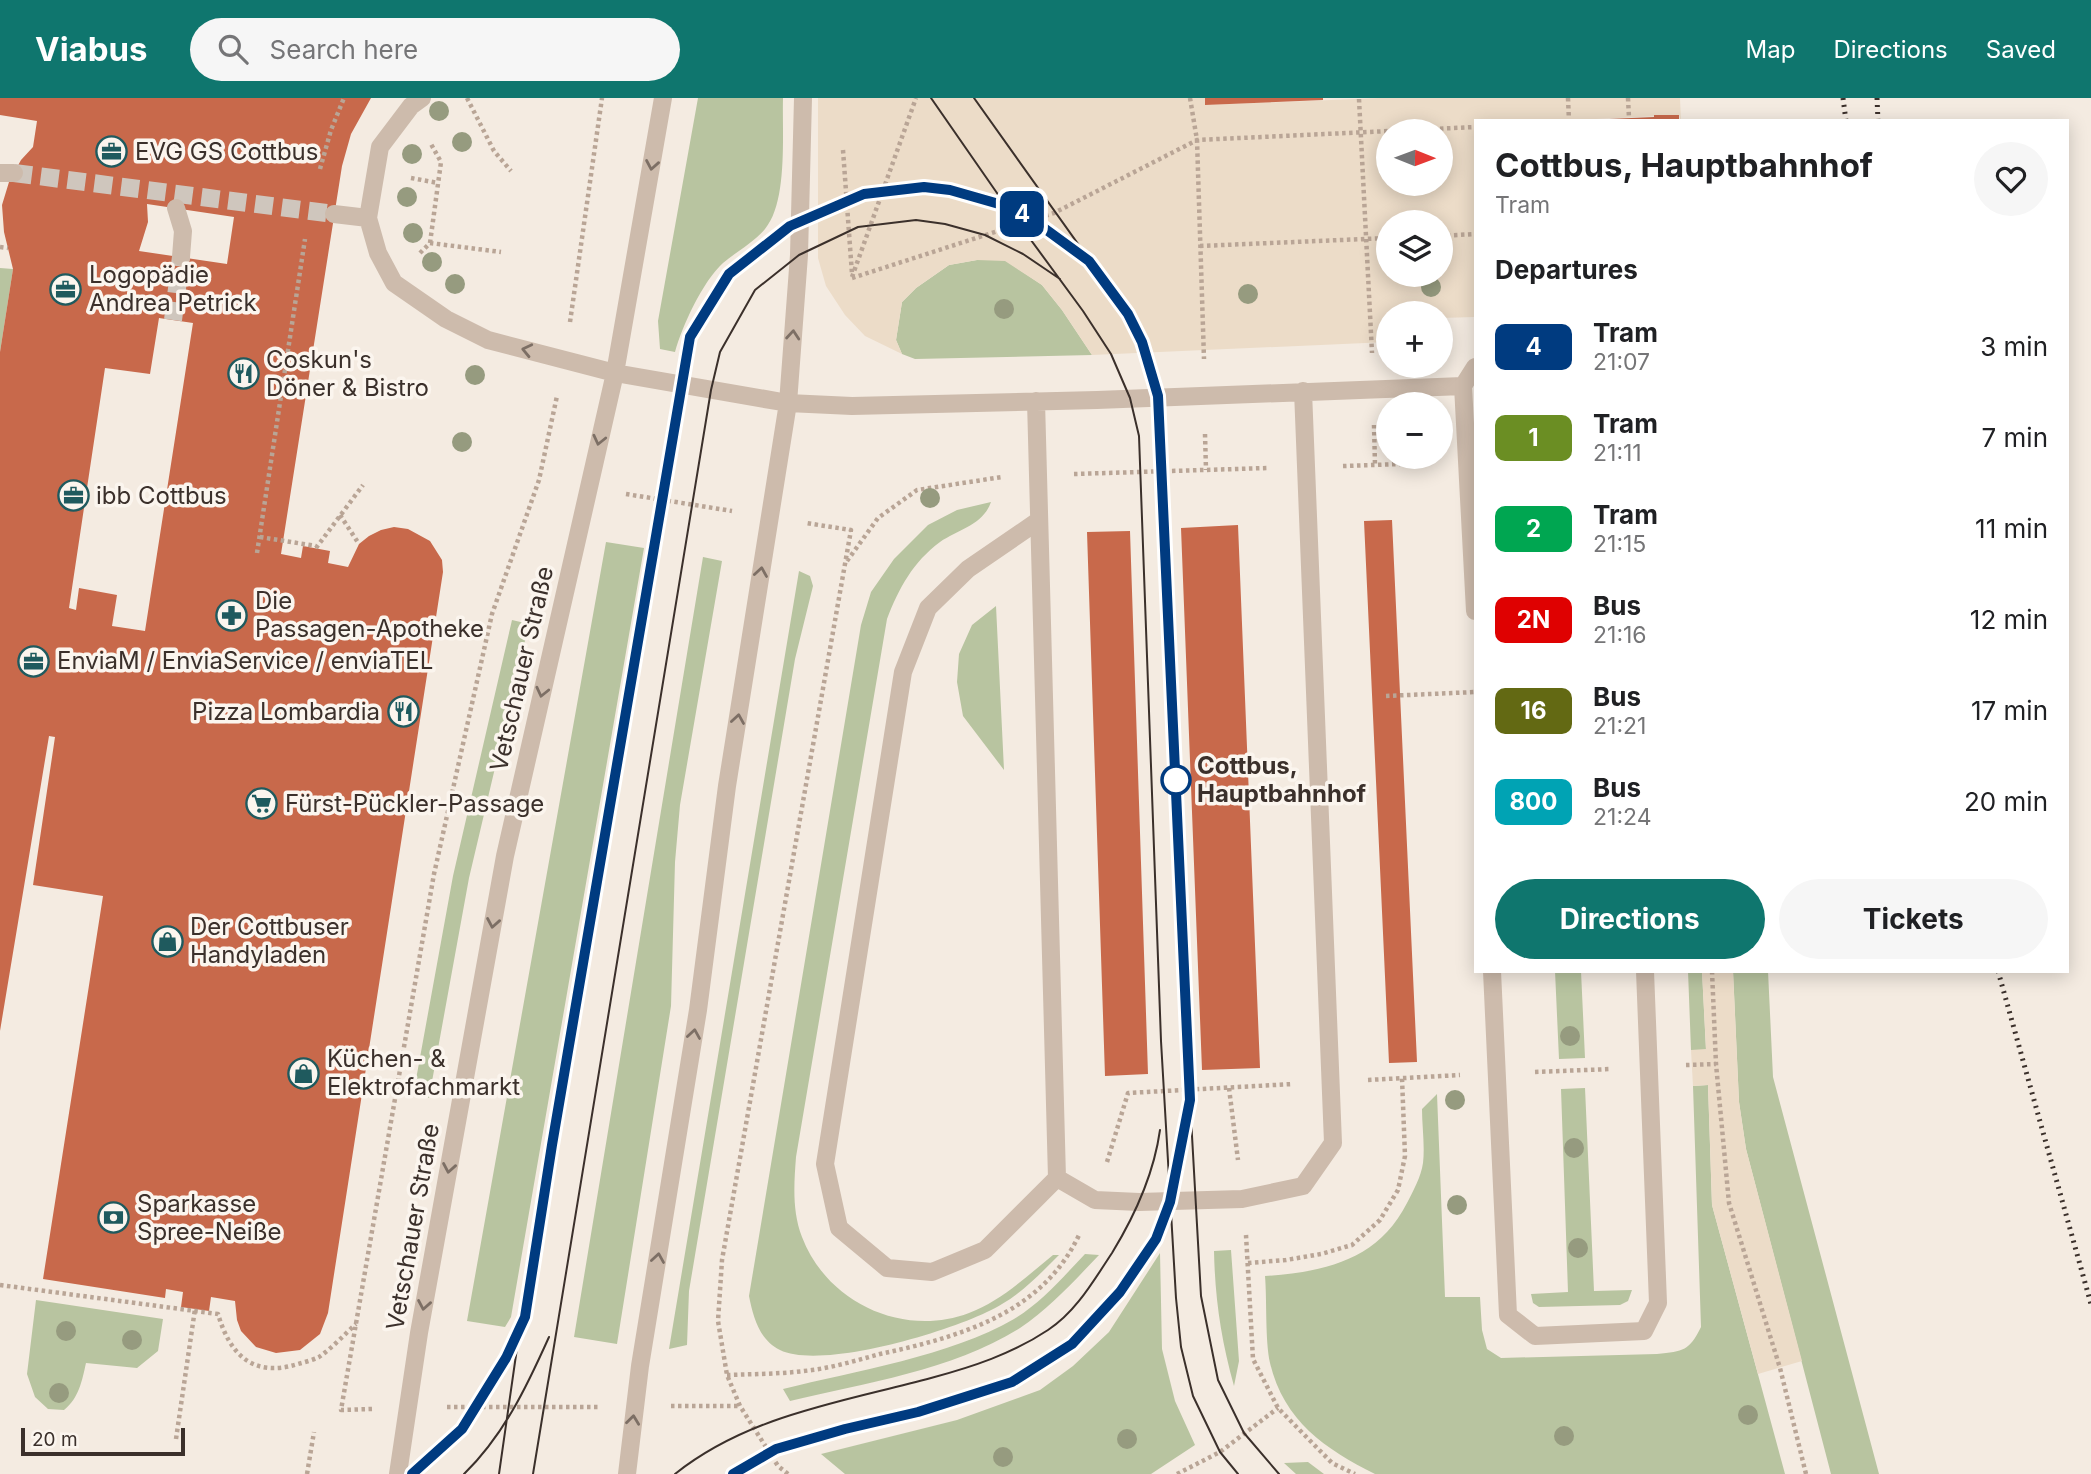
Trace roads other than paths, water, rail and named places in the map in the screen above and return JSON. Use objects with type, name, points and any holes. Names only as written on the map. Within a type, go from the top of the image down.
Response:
[{"type":"street","points":[[422,98],[411,106],[380,147],[368,218],[378,253],[394,283],[446,319],[488,340],[615,373],[788,403],[852,406],[1463,386]]},
{"type":"street","name":"Vetschauer Straße","points":[[398,1474],[505,856],[615,373],[663,98]]},
{"type":"street","points":[[627,1474],[635,1406],[698,1010],[727,786],[788,403],[799,255],[803,98]]},
{"type":"street","points":[[176,208],[183,231],[181,257]]},
{"type":"street","points":[[334,214],[368,218]]},
{"type":"street","points":[[1474,369],[1463,386],[1474,592]]},
{"type":"street","points":[[1057,1178],[1095,1200],[1139,1202],[1242,1199],[1303,1186],[1334,1143],[1303,391]]},
{"type":"street","points":[[1036,401],[1057,1178],[985,1250],[932,1272],[887,1268],[839,1228],[825,1164],[904,672],[928,608],[968,569],[1038,521]]},
{"type":"street","points":[[1492,973],[1508,1315],[1535,1336],[1644,1331],[1658,1303],[1645,973]]},
{"type":"tunnel","points":[[14,173],[334,214]]},
{"type":"tunnel","points":[[173,320],[181,257]]},
{"type":"tram line","points":[[931,98],[1111,354],[1130,398],[1139,436],[1161,1041],[1176,1298],[1181,1347],[1193,1396],[1220,1452],[1238,1474]]},
{"type":"tram line","points":[[974,98],[1128,314],[1142,342],[1158,396],[1201,1296],[1218,1380],[1244,1433],[1279,1474]]},
{"type":"tram line","points":[[499,1474],[517,1348],[525,1317],[690,337],[729,274],[790,226],[864,194],[924,187],[950,190],[1006,206],[1033,220],[1089,261]]},
{"type":"tram line","name":"4","points":[[412,1474],[462,1429],[506,1358],[525,1317],[690,337],[729,274],[790,226],[864,194],[924,187],[950,190],[1006,206],[1058,236],[1089,261],[1128,314],[1142,342],[1158,396],[1190,1100],[1170,1202],[1156,1239],[1120,1292],[1072,1344],[1012,1382],[918,1412],[776,1449],[733,1474]]},
{"type":"tram line","points":[[533,1474],[711,390],[720,352],[755,290],[799,255],[858,227],[916,220],[945,224],[985,235],[1023,254],[1060,279]]},
{"type":"tram line","points":[[1174,1179],[1185,1124]]},
{"type":"tram line","points":[[675,1474],[734,1437],[765,1424],[830,1403],[977,1364],[1020,1346],[1058,1323],[1084,1295],[1120,1239],[1148,1178],[1160,1130]]},
{"type":"tram line","points":[[733,1474],[776,1449],[918,1411],[1012,1382],[1072,1344],[1120,1292],[1156,1239],[1168,1206]]},
{"type":"tram line","points":[[464,1474],[503,1426],[523,1392],[549,1337]]},
{"type":"tram line","points":[[412,1474],[462,1428],[487,1391],[513,1342]]},
{"type":"railway","points":[[1843,98],[1846,119]]},
{"type":"railway","points":[[1877,98],[1878,119]]},
{"type":"railway","points":[[1999,973],[2091,1304]]},
{"type":"place","name":"EVG GS Cottbus","points":[[112,152]]},
{"type":"place","name":"Logopädie Andrea Petrick","points":[[66,289]]},
{"type":"place","name":"Coskun's Döner & Bistro","points":[[243,374]]},
{"type":"place","name":"ibb Cottbus","points":[[73,496]]},
{"type":"place","name":"Die Passagen-Apotheke","points":[[232,615]]},
{"type":"place","name":"EnviaM / EnviaService / enviaTEL","points":[[34,661]]},
{"type":"place","name":"Pizza Lombardia","points":[[403,712]]},
{"type":"place","name":"Cottbus, Hauptbahnhof","points":[[1176,780]]},
{"type":"place","name":"Fürst-Pückler-Passage","points":[[262,804]]},
{"type":"place","name":"Der Cottbuser Handyladen","points":[[167,941]]},
{"type":"place","name":"Küchen- & Elektrofachmarkt","points":[[304,1073]]},
{"type":"place","name":"Sparkasse Spree-Neiße","points":[[114,1218]]}]
